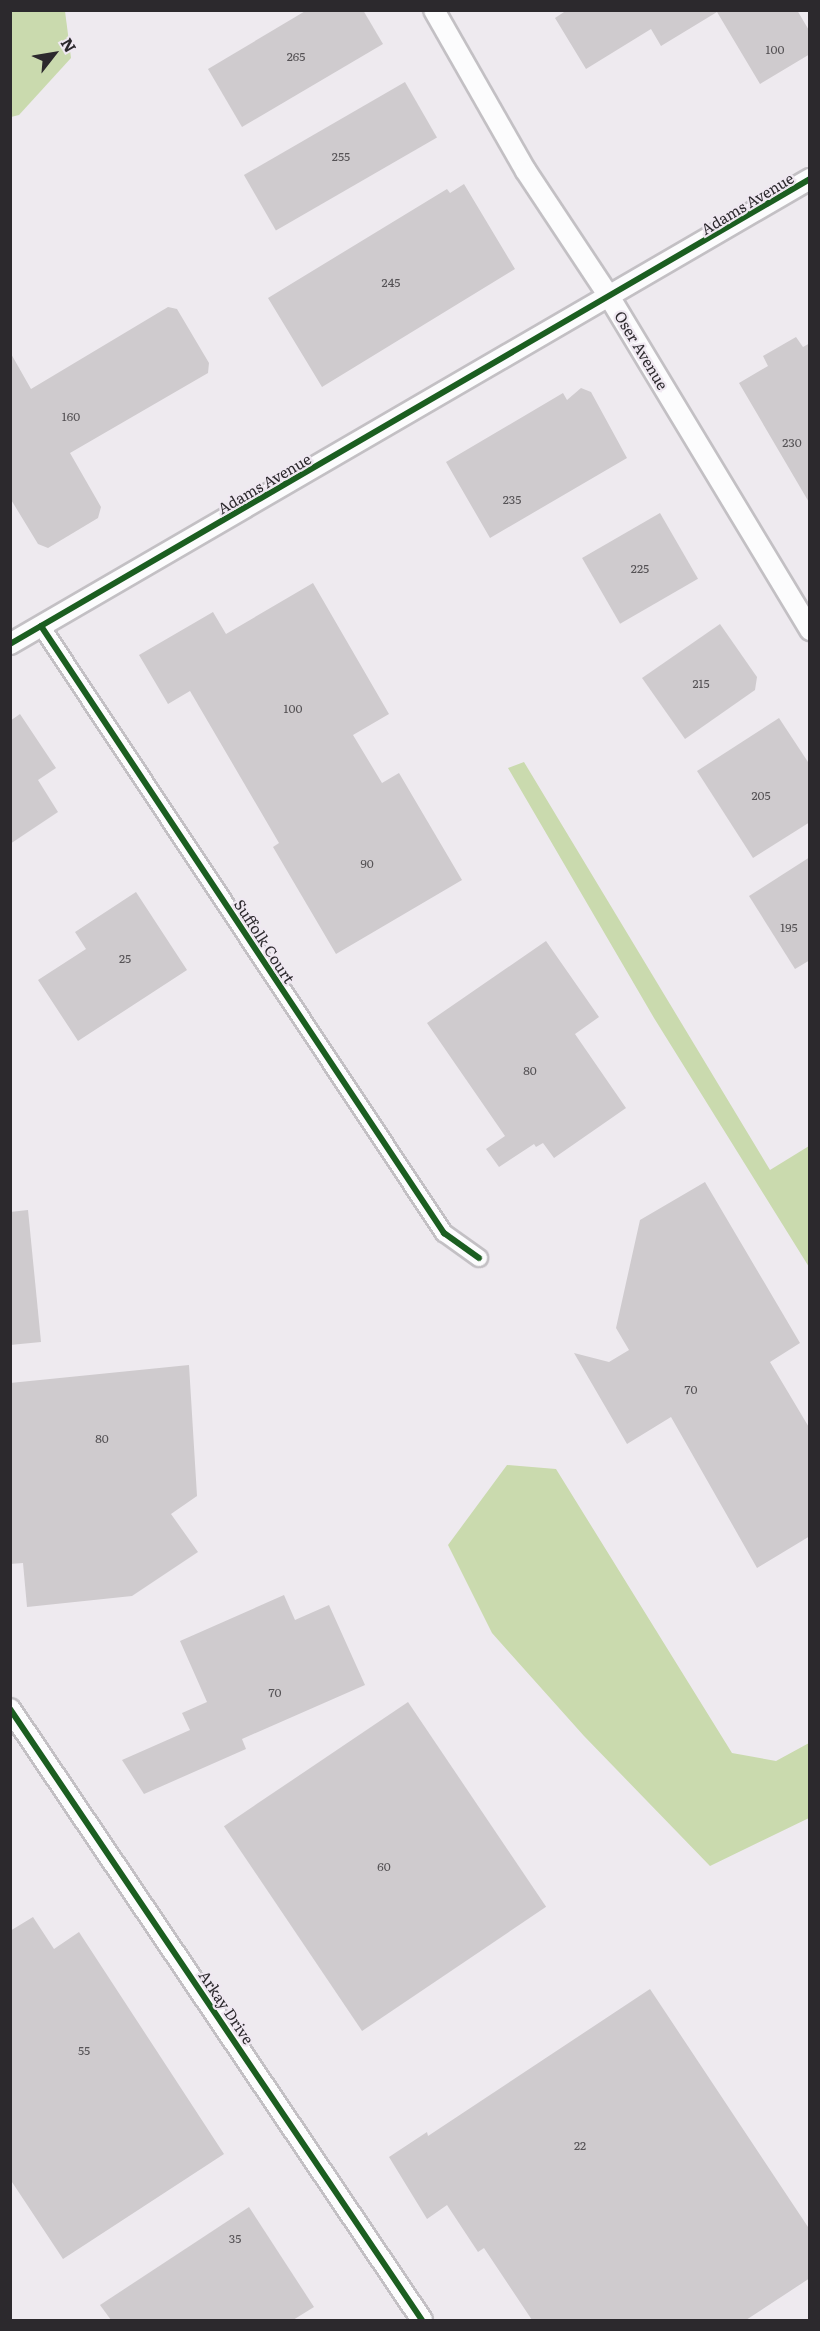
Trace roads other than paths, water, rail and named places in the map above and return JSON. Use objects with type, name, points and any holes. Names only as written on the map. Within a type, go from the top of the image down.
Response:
[{"type":"street","name":"Oser Avenue","points":[[434,10],[526,171],[610,298],[810,630]]},
{"type":"street","name":"Adams Avenue","points":[[10,644],[610,298],[810,179]]},
{"type":"street","name":"Suffolk Court","points":[[40,626],[444,1233],[479,1258]]},
{"type":"street","name":"Arkay Drive","points":[[10,1709],[422,2320]]}]
